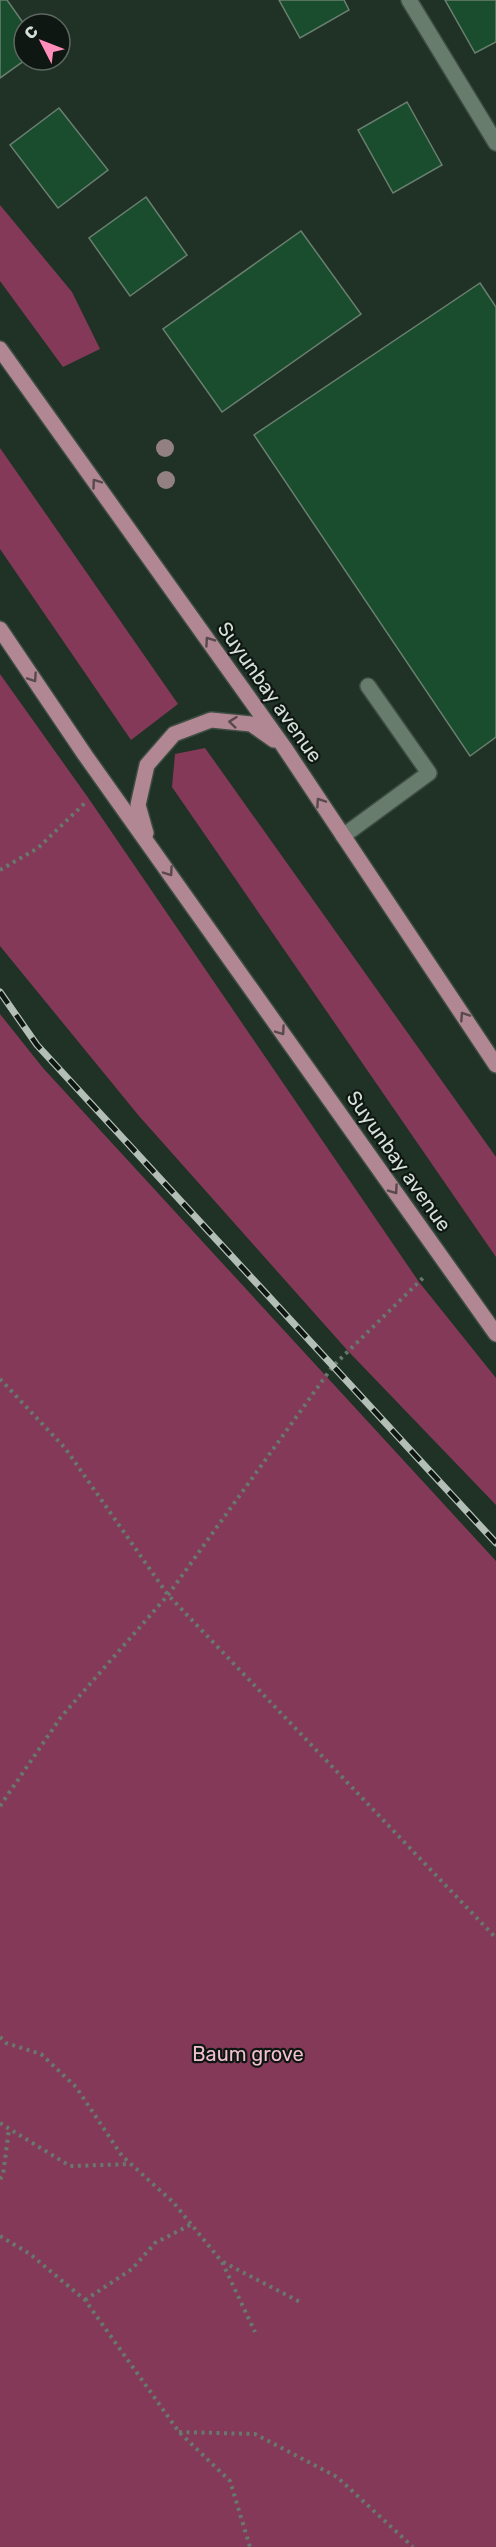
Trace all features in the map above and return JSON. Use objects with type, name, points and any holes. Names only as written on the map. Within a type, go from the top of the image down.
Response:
[{"type":"main road","name":"Suyunbay avenue","points":[[0,349],[284,747],[496,1065]]},
{"type":"main road","name":"Suyunbay avenue","points":[[0,629],[105,783],[496,1334]]},
{"type":"main road","points":[[148,843],[138,805],[147,765],[174,735],[211,720],[251,724],[284,747]]},
{"type":"street","points":[[409,0],[496,143]]},
{"type":"street","points":[[343,836],[429,773],[368,686]]},
{"type":"path","points":[[0,870],[38,848],[105,783]]},
{"type":"path","points":[[0,1806],[61,1717],[168,1595],[333,1366],[442,1258]]},
{"type":"path","points":[[0,1379],[64,1448],[168,1595],[496,1938]]},
{"type":"path","points":[[0,2037],[6,2043],[41,2054],[76,2087],[122,2156],[173,2202],[222,2262],[255,2332]]},
{"type":"path","points":[[0,2123],[70,2166],[130,2164]]},
{"type":"path","points":[[0,2179],[3,2175],[9,2129]]},
{"type":"path","points":[[85,2300],[132,2269],[155,2243],[192,2224]]},
{"type":"path","points":[[0,2236],[30,2254],[85,2300],[179,2432],[230,2481],[250,2547]]},
{"type":"path","points":[[222,2262],[302,2303]]},
{"type":"path","points":[[179,2432],[255,2434],[337,2477],[413,2547]]},
{"type":"green space","points":[[0,205],[72,292],[100,349],[63,367],[0,281]]},
{"type":"green space","points":[[0,448],[178,704],[131,740],[0,549]]},
{"type":"green space","points":[[0,674],[89,799],[419,1282],[496,1378],[496,1505],[348,1351],[139,1116],[0,946]]},
{"type":"green space","points":[[205,748],[496,1157],[496,1257],[172,787],[175,754]]},
{"type":"green space","name":"Baum grove","points":[[0,1014],[43,1068],[496,1561],[496,2547],[0,2547]]},
{"type":"building","points":[[0,0],[7,0],[16,12],[12,12],[12,69],[0,78]]},
{"type":"building","points":[[279,0],[344,0],[349,10],[300,38]]},
{"type":"building","points":[[445,0],[496,0],[496,42],[475,53]]},
{"type":"building","points":[[407,102],[442,165],[393,193],[358,130]]},
{"type":"building","points":[[59,108],[108,170],[58,208],[10,145]]},
{"type":"building","points":[[146,197],[187,255],[130,296],[89,238]]},
{"type":"building","points":[[301,231],[361,314],[222,412],[163,329]]},
{"type":"building","points":[[480,283],[496,307],[496,737],[470,756],[254,435]]},
{"type":"railway","points":[[0,992],[37,1045],[496,1543]]}]
